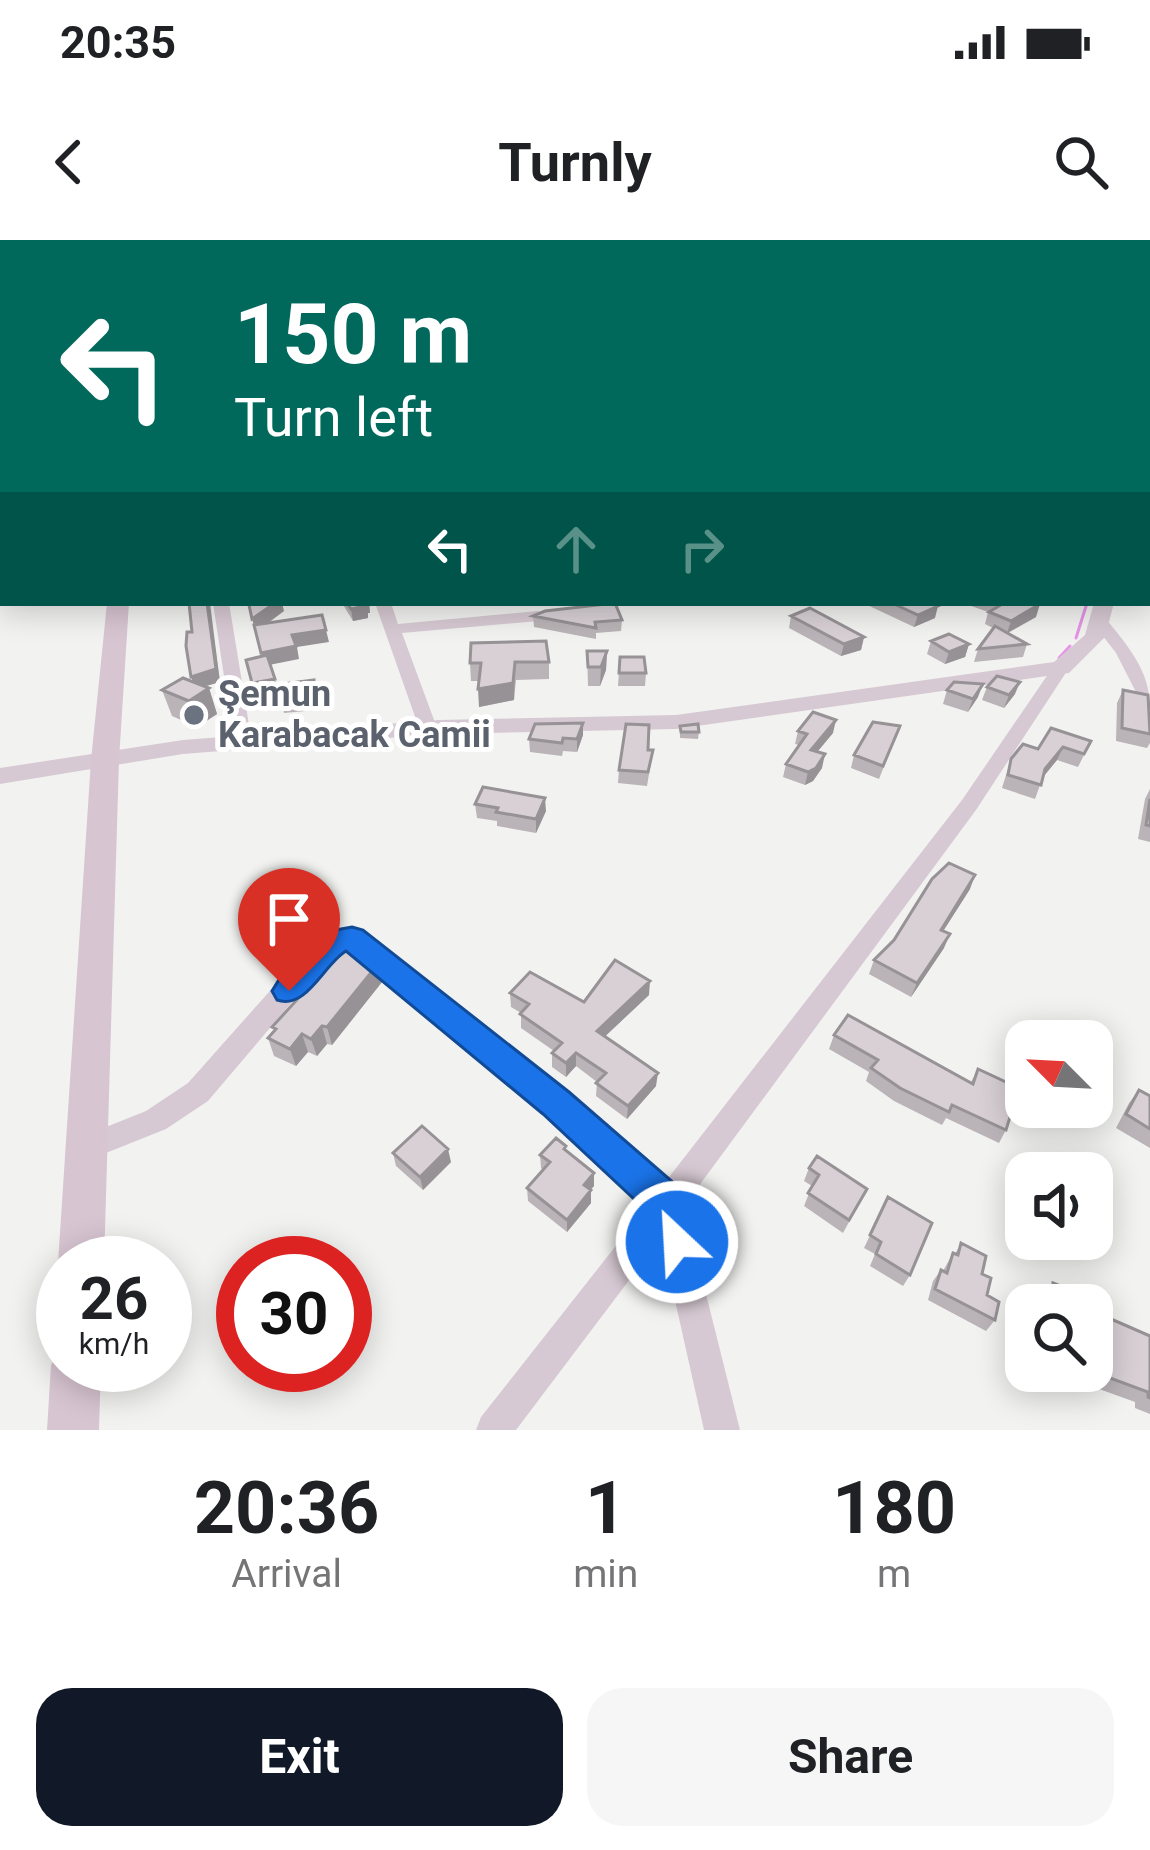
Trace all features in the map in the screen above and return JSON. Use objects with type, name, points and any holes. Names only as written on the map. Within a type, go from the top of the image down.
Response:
[{"type":"main road","points":[[82,1236],[105,760],[118,606]]},
{"type":"main road","points":[[73,1430],[75,1392]]},
{"type":"street","points":[[220,606],[242,742]]},
{"type":"street","points":[[384,606],[428,728]]},
{"type":"street","points":[[494,1430],[969,805],[1061,668],[1095,637],[1102,613]]},
{"type":"street","points":[[1102,613],[1150,702]]},
{"type":"street","points":[[394,628],[538,616]]},
{"type":"street","points":[[0,776],[242,742],[428,728],[676,722],[1061,668]]},
{"type":"street","points":[[86,1148],[156,1120],[198,1092],[317,955],[336,940],[352,938],[556,1103],[668,1203],[722,1430]]},
{"type":"building","points":[[189,606],[207,606],[216,669],[191,677],[186,646],[187,632],[192,632]]},
{"type":"building","points":[[249,606],[271,606],[252,619]]},
{"type":"building","points":[[616,606],[622,620],[595,622],[596,628],[533,616]]},
{"type":"building","points":[[898,606],[938,606],[918,615]]},
{"type":"building","points":[[999,606],[1037,606],[1011,621],[989,612]]},
{"type":"building","points":[[810,608],[864,637],[844,644],[791,616]]},
{"type":"building","points":[[322,615],[326,630],[292,635],[296,646],[261,653],[254,625]]},
{"type":"building","points":[[995,626],[1027,644],[978,649]]},
{"type":"building","points":[[949,634],[969,644],[949,652],[931,641]]},
{"type":"building","points":[[546,641],[549,662],[515,662],[513,683],[478,689],[481,663],[470,663],[471,643]]},
{"type":"building","points":[[587,651],[607,651],[601,667],[588,667]]},
{"type":"building","points":[[267,655],[275,679],[252,683],[246,660]]},
{"type":"building","points":[[620,657],[644,657],[646,673],[619,673]]},
{"type":"building","points":[[997,676],[1020,682],[1009,695],[987,687]]},
{"type":"building","points":[[183,678],[209,688],[189,701],[162,690]]},
{"type":"building","points":[[314,680],[314,697],[281,700],[282,684]]},
{"type":"building","points":[[954,682],[983,684],[973,699],[947,690]]},
{"type":"building","points":[[1123,690],[1148,695],[1150,734],[1122,728]]},
{"type":"building","points":[[813,712],[836,720],[811,750],[825,754],[808,772],[786,764],[807,734],[798,731]]},
{"type":"building","points":[[873,722],[900,726],[883,766],[854,755]]},
{"type":"building","points":[[583,723],[577,739],[563,738],[562,743],[529,739],[535,724]]},
{"type":"building","points":[[626,724],[649,725],[648,750],[653,750],[648,772],[619,770]]},
{"type":"building","points":[[698,724],[699,732],[681,732],[680,726]]},
{"type":"building","points":[[1051,728],[1091,741],[1084,754],[1063,747],[1045,769],[1041,785],[1008,775],[1011,759],[1023,744],[1038,749]]},
{"type":"building","points":[[483,787],[545,798],[536,819],[496,812],[498,808],[475,804]]},
{"type":"building","points":[[949,863],[975,875],[941,930],[950,934],[917,983],[874,960],[894,940],[932,879]]},
{"type":"building","points":[[332,944],[364,953],[378,964],[327,1027],[322,1026],[311,1039],[302,1034],[290,1049],[268,1038],[276,1029],[272,1027],[315,980],[307,976]]},
{"type":"building","points":[[615,960],[650,981],[597,1031],[658,1073],[628,1106],[596,1083],[606,1073],[576,1053],[566,1063],[552,1053],[562,1043],[520,1014],[529,1004],[510,993],[530,972],[584,1002]]},
{"type":"building","points":[[848,1015],[973,1084],[978,1069],[1005,1082],[1006,1130],[952,1105],[949,1112],[900,1088],[871,1068],[878,1060],[834,1035]]},
{"type":"building","points":[[1139,1090],[1150,1096],[1150,1129],[1126,1114]]},
{"type":"building","points":[[422,1126],[448,1149],[420,1177],[393,1153]]},
{"type":"building","points":[[556,1138],[594,1173],[584,1185],[591,1190],[567,1220],[527,1188],[550,1162],[540,1155]]},
{"type":"building","points":[[817,1156],[867,1189],[849,1220],[808,1193],[819,1175],[809,1168]]},
{"type":"building","points":[[888,1197],[932,1223],[910,1275],[876,1254],[881,1242],[870,1235]]},
{"type":"building","points":[[961,1243],[986,1256],[982,1274],[991,1278],[987,1295],[999,1302],[995,1320],[935,1289],[941,1270],[947,1273]]},
{"type":"building","points":[[1113,1320],[1150,1336],[1150,1398],[1148,1392],[1113,1379]]},
{"type":"waterway","points":[[1076,638],[1086,606]]},
{"type":"waterway","points":[[1059,658],[1070,646]]},
{"type":"place","name":"Şemun Karabacak Camii","points":[[194,715]]},
{"type":"route","points":[[289,991],[317,955],[336,940],[352,938],[556,1103],[668,1203],[677,1242]]}]
